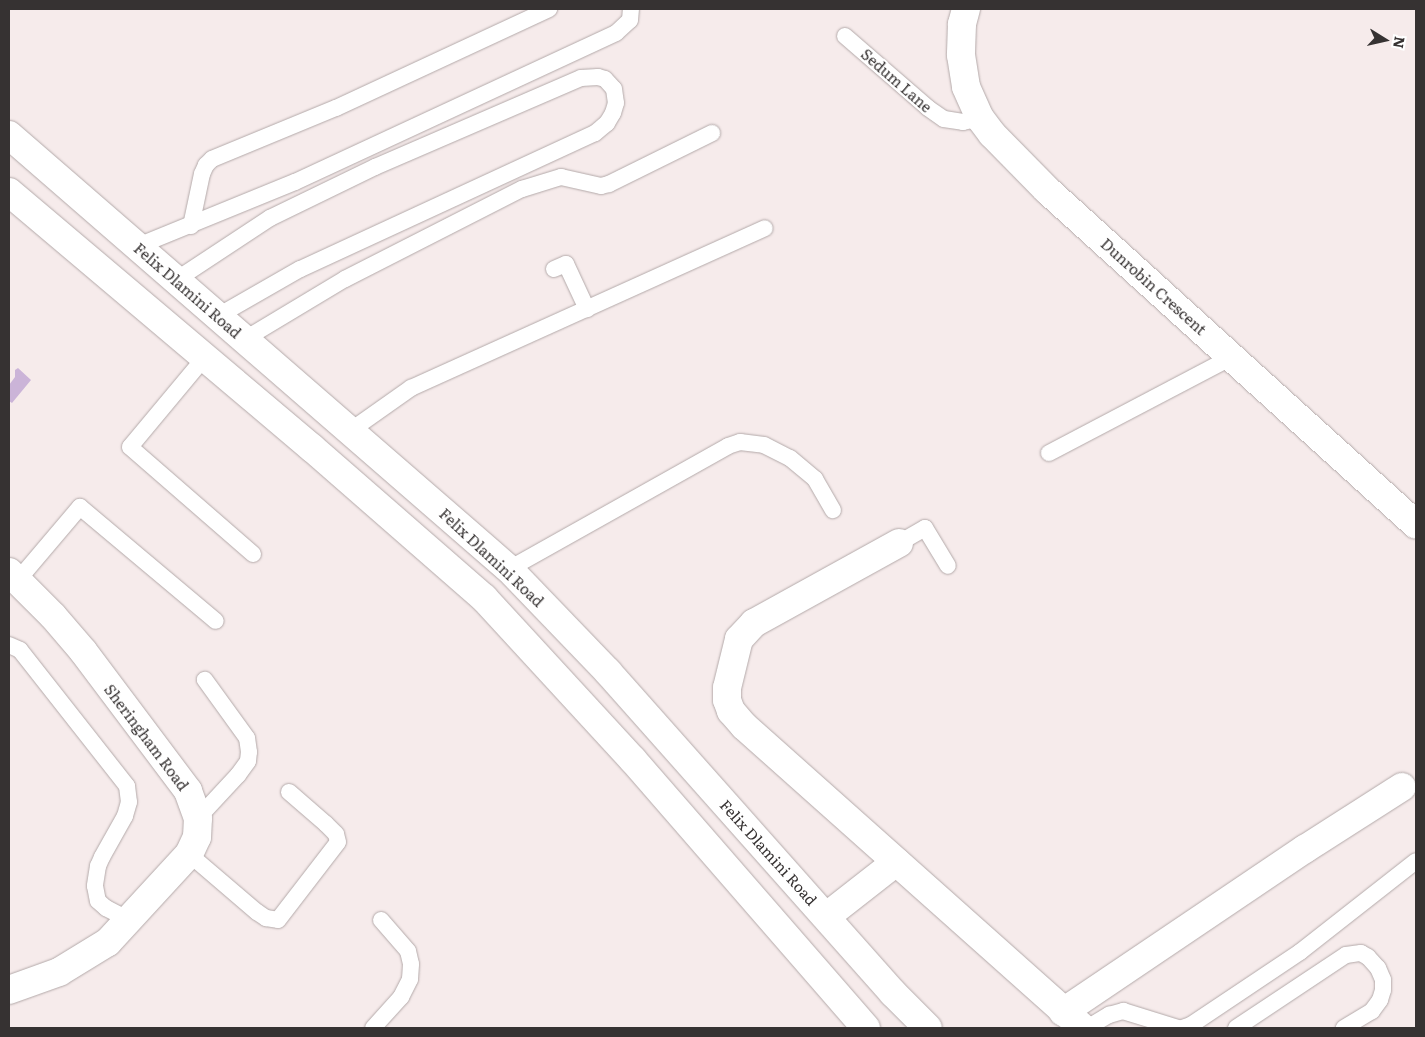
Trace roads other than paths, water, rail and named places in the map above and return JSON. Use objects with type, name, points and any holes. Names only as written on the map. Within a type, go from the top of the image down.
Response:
[{"type":"street","name":"Dunrobin Crescent","points":[[966,9],[962,24],[961,55],[966,87],[980,118],[992,134],[1047,190],[1416,525]]},
{"type":"street","name":"Felix Dlamini Road","points":[[9,135],[509,569],[608,672],[827,916],[893,993],[928,1028]]},
{"type":"street","points":[[9,192],[484,598],[633,760],[850,1018],[866,1028]]},
{"type":"street","points":[[899,543],[754,623],[739,639],[727,688],[727,700],[731,711],[744,726],[1073,1020],[1305,848],[1402,787]]},
{"type":"street","name":"Sheringham Road","points":[[9,990],[59,972],[87,957],[108,942],[189,854],[197,837],[198,818],[188,791],[83,651],[14,576]]},
{"type":"street","points":[[827,916],[896,862]]},
{"type":"lane","points":[[191,226],[202,174],[206,165],[212,159],[336,108],[549,9]]},
{"type":"lane","points":[[138,246],[295,182],[616,33],[630,20],[631,9]]},
{"type":"lane","name":"Sedum Lane","points":[[845,36],[928,108],[944,119],[963,122],[980,118]]},
{"type":"lane","points":[[176,280],[270,218],[393,159],[581,78],[598,77],[605,79],[614,89],[616,102],[613,113],[607,123],[594,134],[300,269],[218,316]]},
{"type":"lane","points":[[245,339],[345,279],[522,189],[561,177],[601,186],[609,184],[712,133]]},
{"type":"lane","points":[[350,431],[412,388],[765,228]]},
{"type":"lane","points":[[554,269],[566,264],[587,308]]},
{"type":"lane","points":[[204,357],[130,447],[253,554]]},
{"type":"lane","points":[[1049,454],[1232,357]]},
{"type":"lane","points":[[509,569],[728,446],[740,442],[764,445],[790,458],[815,479],[833,510]]},
{"type":"lane","points":[[14,576],[80,507],[216,620]]},
{"type":"lane","points":[[899,543],[924,528],[948,566]]},
{"type":"lane","points":[[9,646],[20,650],[127,786],[129,802],[125,816],[100,862],[95,886],[98,901],[113,912],[130,920]]},
{"type":"lane","points":[[198,818],[238,775],[248,761],[249,752],[247,738],[205,680]]},
{"type":"lane","points":[[189,854],[257,912],[266,918],[278,920],[338,842],[336,834],[289,792]]},
{"type":"lane","points":[[1087,1028],[1109,1015],[1123,1011],[1180,1028],[1191,1026],[1300,952],[1416,861]]},
{"type":"lane","points":[[373,1028],[401,997],[410,979],[411,964],[408,951],[381,920]]},
{"type":"lane","points":[[1236,1028],[1346,955],[1361,953],[1368,957],[1378,968],[1383,980],[1383,990],[1372,1011],[1344,1028]]}]
